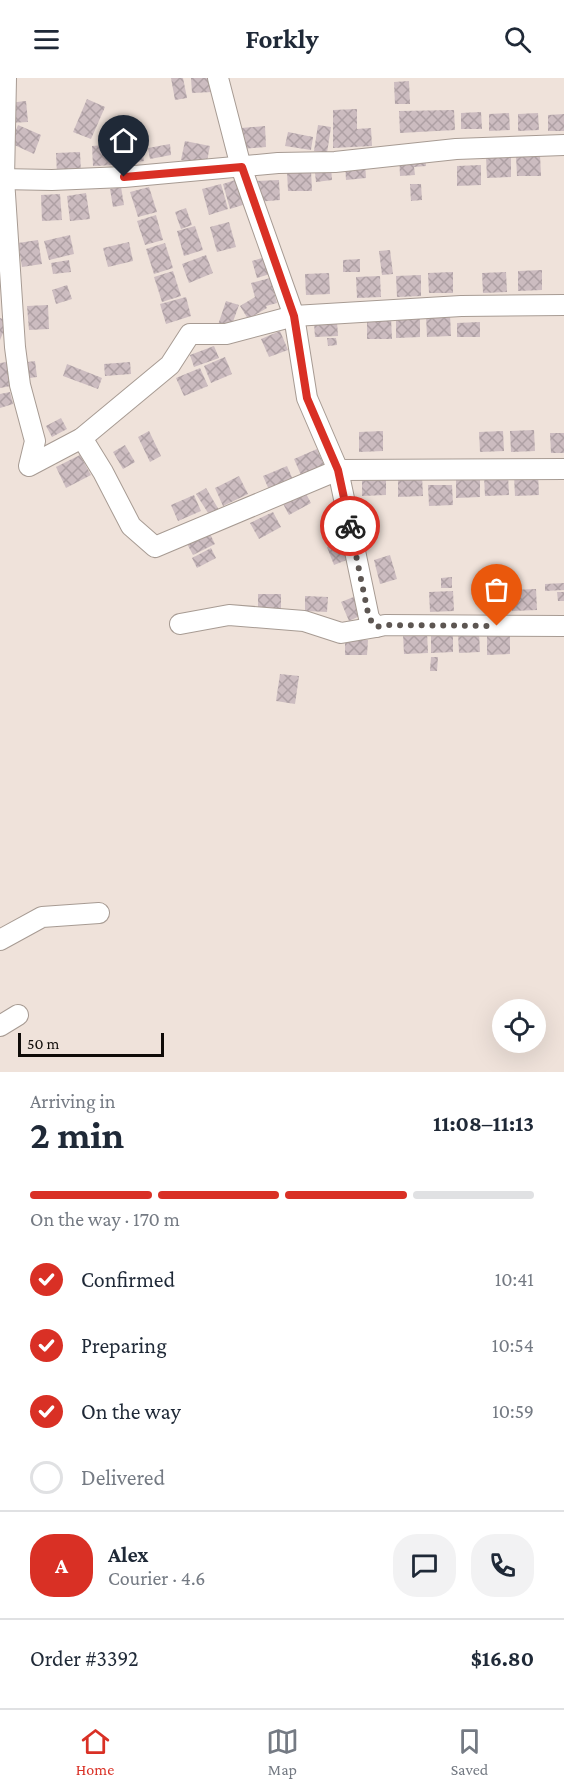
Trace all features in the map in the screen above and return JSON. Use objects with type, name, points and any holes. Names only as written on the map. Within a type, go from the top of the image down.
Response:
[{"type":"street","points":[[6,78],[2,179],[15,347],[21,385],[35,441],[29,466],[82,438],[170,365],[190,334],[226,334],[294,316],[461,306],[564,305]]},
{"type":"street","points":[[218,78],[242,167],[294,316],[307,398],[338,470],[369,618],[376,627]]},
{"type":"street","points":[[2,179],[52,180],[278,163],[335,162],[456,149],[564,145]]},
{"type":"street","points":[[82,438],[132,526],[155,547],[338,470],[564,469]]},
{"type":"street","points":[[180,624],[229,615],[304,621],[341,633],[385,625],[564,627]]},
{"type":"street","points":[[0,940],[42,917],[99,912]]},
{"type":"street","points":[[0,1026],[18,1015]]},
{"type":"building","points":[[171,78],[183,78],[187,98],[175,100]]},
{"type":"building","points":[[191,78],[211,78],[212,92],[192,93]]},
{"type":"building","points":[[409,81],[410,104],[395,104],[394,82]]},
{"type":"building","points":[[87,99],[105,107],[91,139],[73,132]]},
{"type":"building","points":[[26,101],[28,122],[10,123],[8,103]]},
{"type":"building","points":[[357,109],[357,129],[371,128],[372,146],[333,148],[333,110]]},
{"type":"building","points":[[454,110],[455,130],[400,133],[399,111]]},
{"type":"building","points":[[481,112],[482,129],[461,129],[461,113]]},
{"type":"building","points":[[509,113],[510,130],[489,131],[489,114]]},
{"type":"building","points":[[538,113],[539,130],[518,131],[518,114]]},
{"type":"building","points":[[564,114],[564,131],[548,131],[548,115]]},
{"type":"building","points":[[18,125],[41,135],[34,154],[10,143]]},
{"type":"building","points":[[318,125],[331,127],[327,153],[314,151]]},
{"type":"building","points":[[265,126],[266,147],[242,149],[241,128]]},
{"type":"building","points":[[288,132],[313,137],[311,150],[285,146]]},
{"type":"building","points":[[141,139],[144,161],[133,163],[130,141]]},
{"type":"building","points":[[185,141],[210,146],[206,166],[181,160]]},
{"type":"building","points":[[116,144],[117,165],[93,166],[92,146]]},
{"type":"building","points":[[170,144],[171,155],[150,159],[148,148]]},
{"type":"building","points":[[80,152],[81,172],[57,174],[56,153]]},
{"type":"building","points":[[330,153],[332,180],[316,182],[313,155]]},
{"type":"building","points":[[425,154],[426,166],[414,167],[415,175],[400,176],[399,155]]},
{"type":"building","points":[[540,155],[541,176],[517,176],[516,156]]},
{"type":"building","points":[[511,156],[511,177],[487,178],[486,157]]},
{"type":"building","points":[[365,162],[366,178],[346,180],[345,164]]},
{"type":"building","points":[[481,165],[481,185],[457,186],[457,166]]},
{"type":"building","points":[[311,170],[312,191],[288,191],[287,171]]},
{"type":"building","points":[[241,178],[249,203],[230,209],[223,184]]},
{"type":"building","points":[[279,180],[280,200],[256,202],[255,181]]},
{"type":"building","points":[[221,184],[228,209],[209,215],[202,189]]},
{"type":"building","points":[[410,184],[421,184],[422,200],[411,201]]},
{"type":"building","points":[[121,187],[124,205],[113,207],[110,189]]},
{"type":"building","points":[[149,187],[157,212],[138,217],[130,192]]},
{"type":"building","points":[[86,193],[90,219],[70,221],[67,196]]},
{"type":"building","points":[[60,194],[62,220],[42,221],[41,195]]},
{"type":"building","points":[[186,208],[192,225],[181,229],[175,212]]},
{"type":"building","points":[[156,215],[163,240],[145,245],[137,221]]},
{"type":"building","points":[[229,222],[236,247],[217,252],[210,227]]},
{"type":"building","points":[[195,226],[203,250],[184,256],[177,231]]},
{"type":"building","points":[[70,235],[74,254],[49,260],[44,241]]},
{"type":"building","points":[[38,240],[42,264],[22,267],[18,243]]},
{"type":"building","points":[[129,242],[133,261],[108,267],[103,248]]},
{"type":"building","points":[[165,243],[173,268],[154,274],[146,249]]},
{"type":"building","points":[[390,250],[393,274],[382,275],[379,251]]},
{"type":"building","points":[[206,255],[213,273],[189,283],[182,264]]},
{"type":"building","points":[[268,256],[273,273],[257,278],[252,261]]},
{"type":"building","points":[[360,259],[360,272],[343,272],[343,260]]},
{"type":"building","points":[[69,260],[71,272],[53,274],[51,263]]},
{"type":"building","points":[[542,270],[542,290],[518,291],[518,271]]},
{"type":"building","points":[[173,271],[181,296],[162,302],[154,277]]},
{"type":"building","points":[[453,272],[453,293],[429,293],[428,273]]},
{"type":"building","points":[[506,272],[507,292],[483,293],[482,273]]},
{"type":"building","points":[[329,273],[330,294],[306,295],[305,274]]},
{"type":"building","points":[[421,275],[421,296],[397,297],[396,276]]},
{"type":"building","points":[[380,276],[381,297],[357,298],[356,277]]},
{"type":"building","points":[[270,278],[277,303],[266,306],[267,308],[248,319],[240,306],[255,297],[251,283]]},
{"type":"building","points":[[67,285],[72,299],[56,304],[52,290]]},
{"type":"building","points":[[186,297],[191,316],[166,324],[160,304]]},
{"type":"building","points":[[226,301],[239,305],[230,330],[218,325]]},
{"type":"building","points":[[48,305],[49,329],[29,330],[27,306]]},
{"type":"building","points":[[450,315],[451,336],[427,337],[426,316]]},
{"type":"building","points":[[420,317],[420,337],[396,338],[396,318]]},
{"type":"building","points":[[0,318],[8,321],[0,340]]},
{"type":"building","points":[[391,318],[392,339],[367,339],[367,319]]},
{"type":"building","points":[[337,322],[338,336],[315,337],[314,323]]},
{"type":"building","points":[[480,322],[480,337],[457,337],[457,323]]},
{"type":"building","points":[[280,331],[288,350],[269,357],[261,339]]},
{"type":"building","points":[[327,338],[336,338],[337,345],[328,346]]},
{"type":"building","points":[[214,346],[219,358],[194,367],[190,355]]},
{"type":"building","points":[[225,357],[232,374],[211,383],[204,366]]},
{"type":"building","points":[[35,361],[37,377],[22,379],[20,363]]},
{"type":"building","points":[[7,362],[11,386],[0,388],[0,363]]},
{"type":"building","points":[[130,362],[131,374],[105,376],[104,364]]},
{"type":"building","points":[[67,364],[102,378],[98,389],[63,376]]},
{"type":"building","points":[[200,368],[208,386],[184,396],[176,378]]},
{"type":"building","points":[[10,392],[13,404],[0,408],[0,394]]},
{"type":"building","points":[[61,418],[67,429],[52,437],[46,426]]},
{"type":"building","points":[[534,430],[535,451],[511,452],[510,431]]},
{"type":"building","points":[[149,431],[161,456],[150,462],[138,437]]},
{"type":"building","points":[[383,431],[383,451],[359,452],[359,432]]},
{"type":"building","points":[[503,431],[504,451],[480,452],[479,432]]},
{"type":"building","points":[[550,433],[564,433],[564,453],[551,453]]},
{"type":"building","points":[[125,445],[135,462],[123,469],[113,452]]},
{"type":"building","points":[[317,449],[324,465],[301,475],[294,459]]},
{"type":"building","points":[[80,455],[91,475],[66,488],[56,467]]},
{"type":"building","points":[[287,466],[294,482],[270,492],[263,476]]},
{"type":"building","points":[[538,474],[539,495],[515,496],[514,475]]},
{"type":"building","points":[[362,475],[386,475],[386,495],[362,496]]},
{"type":"building","points":[[484,475],[508,475],[509,495],[485,496]]},
{"type":"building","points":[[239,476],[248,494],[223,506],[215,488]]},
{"type":"building","points":[[422,476],[423,496],[398,497],[398,477]]},
{"type":"building","points":[[480,477],[480,497],[456,498],[456,478]]},
{"type":"building","points":[[428,485],[452,485],[453,505],[429,506]]},
{"type":"building","points":[[206,488],[219,510],[210,516],[196,494]]},
{"type":"building","points":[[303,488],[311,503],[289,515],[281,500]]},
{"type":"building","points":[[194,495],[201,511],[178,521],[171,505]]},
{"type":"building","points":[[363,499],[371,524],[361,528],[353,503]]},
{"type":"building","points":[[273,512],[281,527],[259,539],[250,523]]},
{"type":"building","points":[[207,528],[215,544],[193,555],[185,540]]},
{"type":"building","points":[[341,541],[349,559],[334,565],[327,547]]},
{"type":"building","points":[[211,548],[216,558],[197,568],[192,558]]},
{"type":"building","points":[[390,555],[397,579],[380,584],[374,560]]},
{"type":"building","points":[[452,577],[452,588],[441,588],[441,578]]},
{"type":"building","points":[[564,583],[564,590],[545,591],[545,584]]},
{"type":"building","points":[[536,589],[537,610],[512,611],[512,590]]},
{"type":"building","points":[[506,590],[506,611],[482,611],[482,591]]},
{"type":"building","points":[[453,591],[454,611],[430,612],[429,592]]},
{"type":"building","points":[[557,592],[564,592],[564,601],[558,601]]},
{"type":"building","points":[[258,594],[281,594],[281,609],[258,609]]},
{"type":"building","points":[[305,596],[328,597],[327,612],[305,611]]},
{"type":"building","points":[[356,596],[364,614],[349,621],[341,602]]},
{"type":"building","points":[[427,632],[428,653],[404,654],[403,634]]},
{"type":"building","points":[[453,632],[453,652],[431,653],[431,633]]},
{"type":"building","points":[[479,632],[480,652],[459,653],[458,633]]},
{"type":"building","points":[[510,632],[510,654],[487,655],[487,633]]},
{"type":"building","points":[[345,640],[368,640],[367,655],[345,655]]},
{"type":"building","points":[[431,657],[438,657],[437,671],[430,671]]},
{"type":"building","points":[[280,674],[299,676],[295,704],[276,701]]},
{"type":"way so far","points":[[350,526],[369,618],[376,627],[385,625],[497,626]]},
{"type":"route","points":[[124,177],[242,167],[294,316],[307,398],[338,470],[350,526]]}]
